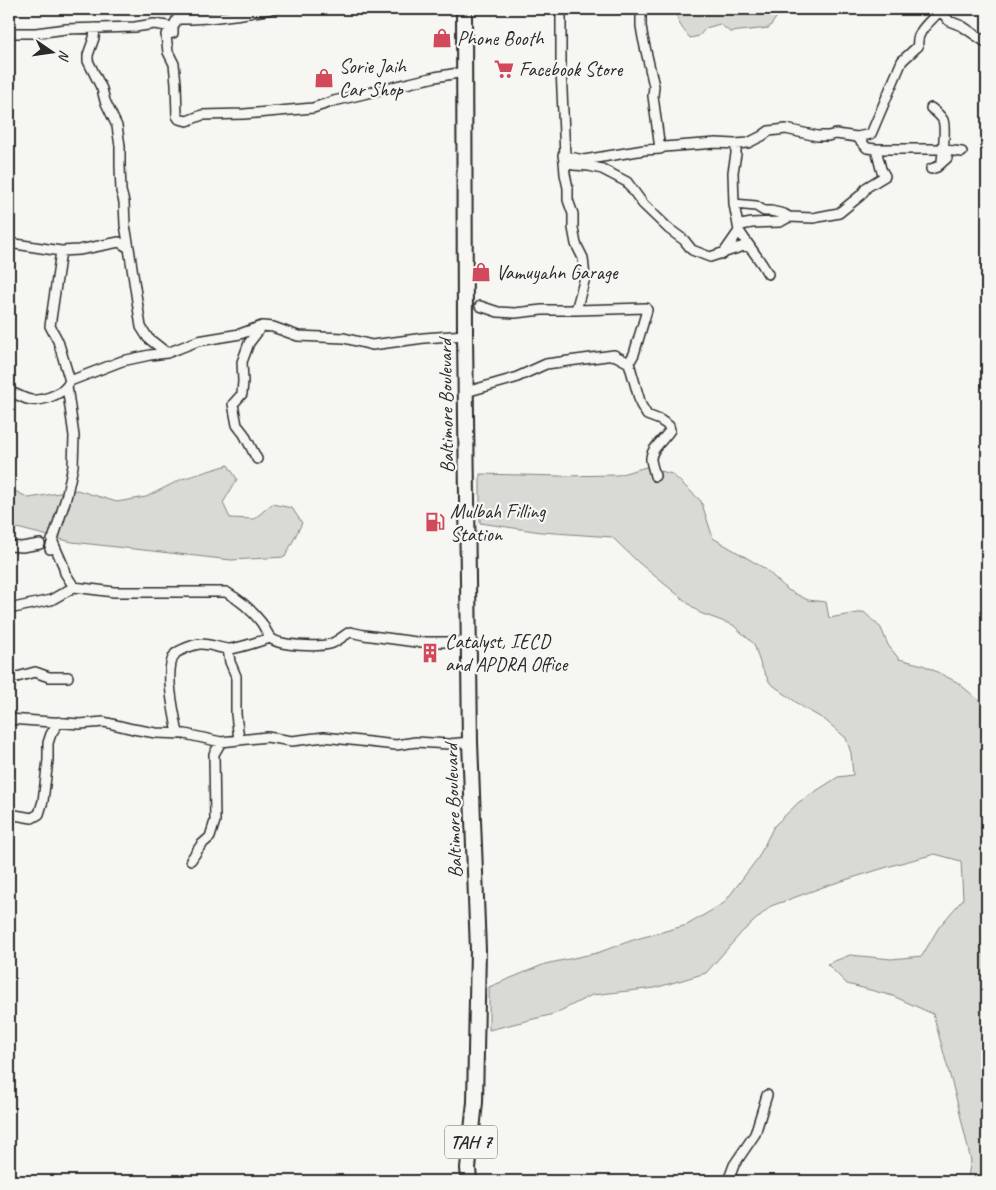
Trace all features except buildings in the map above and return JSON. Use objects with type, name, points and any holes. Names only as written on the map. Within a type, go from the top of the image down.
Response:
[{"type":"highway","name":"Baltimore Boulevard","points":[[464,9],[465,335],[470,742],[478,950],[475,1102],[468,1168],[469,1181]]},
{"type":"street","points":[[270,9],[234,16],[177,19],[173,27],[173,33],[166,35],[168,52],[174,64],[177,116],[180,119],[187,121],[202,115],[244,114],[313,108],[334,101],[464,72]]},
{"type":"street","points":[[561,9],[560,69],[565,174],[568,200],[573,214],[576,244],[583,258],[585,278],[576,310]]},
{"type":"street","points":[[641,9],[643,38],[654,86],[652,96],[660,148]]},
{"type":"street","points":[[565,159],[584,160],[664,147],[716,142],[748,143],[769,131],[786,129],[816,136],[836,134],[857,137],[871,134],[902,61],[918,46],[919,34],[935,12],[940,10],[949,21],[962,26],[987,43]]},
{"type":"street","points":[[9,33],[154,24],[173,27]]},
{"type":"street","points":[[95,28],[88,62],[102,89],[105,101],[117,126],[125,225],[141,327],[148,338],[167,353]]},
{"type":"street","points":[[931,108],[943,120],[942,161]]},
{"type":"street","points":[[857,137],[867,148],[923,148],[959,152],[931,169]]},
{"type":"street","points":[[735,144],[736,154],[733,172],[734,204],[739,232],[768,274]]},
{"type":"street","points":[[734,204],[756,206],[764,211],[784,214],[789,217],[813,218],[839,213],[861,195],[867,187],[885,176],[881,169],[876,149]]},
{"type":"street","points":[[565,159],[573,165],[602,169],[627,182],[644,204],[684,240],[692,250],[710,257],[747,246],[752,250]]},
{"type":"street","points":[[723,254],[739,232],[741,226],[752,223],[780,222],[789,217]]},
{"type":"street","points":[[9,243],[61,250],[79,250],[119,242],[129,248]]},
{"type":"street","points":[[61,250],[50,326],[60,347],[69,383],[74,436],[73,466],[66,498],[51,545],[74,588]]},
{"type":"street","points":[[480,306],[498,312],[515,313],[542,310],[646,308],[634,354],[629,363],[641,405],[647,414],[660,420],[670,430],[653,451],[651,459],[655,476]]},
{"type":"street","points":[[9,392],[29,400],[40,400],[63,391],[69,383],[122,362],[167,353],[198,341],[240,334],[262,326],[273,327],[298,336],[344,338],[372,345],[465,335]]},
{"type":"street","points":[[257,459],[237,425],[233,404],[242,394],[242,362],[250,343],[262,326]]},
{"type":"street","points":[[466,392],[515,378],[546,364],[614,355],[629,363]]},
{"type":"street","points":[[9,546],[22,547],[40,544]]},
{"type":"street","points":[[9,609],[51,600],[74,588],[114,592],[226,592],[241,601],[254,613],[271,638]]},
{"type":"street","points":[[178,734],[170,681],[170,665],[176,653],[192,645],[201,644],[228,649],[271,638],[299,645],[319,646],[332,643],[350,632],[416,642],[469,642]]},
{"type":"street","points":[[228,649],[230,662],[236,676],[236,714],[239,740]]},
{"type":"street","points":[[9,675],[17,677],[35,672],[49,677],[68,677]]},
{"type":"street","points":[[9,718],[80,724],[104,722],[156,733],[185,734],[221,742],[267,737],[292,741],[324,737],[396,745],[416,742],[449,744],[470,742]]},
{"type":"street","points":[[9,814],[32,818],[39,814],[43,801],[48,743],[59,722]]},
{"type":"street","points":[[192,860],[201,845],[210,837],[215,821],[214,754],[221,742]]},
{"type":"street","points":[[728,1181],[734,1165],[755,1134],[767,1094]]},
{"type":"shaded area","points":[[678,9],[950,9],[936,11],[877,10],[778,15],[769,28],[730,32],[720,24],[706,28],[699,36],[690,38],[678,21]]},
{"type":"shaded area","points":[[228,465],[237,479],[223,503],[230,518],[254,519],[272,504],[292,508],[302,523],[285,557],[231,560],[72,542],[9,527],[9,488],[29,498],[77,490],[117,502],[146,497],[182,479]]},
{"type":"shaded area","points":[[646,467],[672,474],[701,501],[713,538],[764,568],[788,590],[808,600],[826,602],[829,618],[864,612],[881,628],[888,645],[899,659],[923,665],[957,682],[987,707],[987,1181],[967,1181],[971,1161],[933,1014],[893,996],[847,984],[827,964],[850,955],[891,959],[922,956],[939,927],[963,899],[961,861],[935,854],[826,886],[771,906],[742,932],[706,973],[655,988],[592,995],[554,1014],[489,1030],[489,987],[545,964],[597,953],[633,940],[687,925],[724,903],[758,858],[774,826],[799,802],[838,777],[853,775],[851,753],[846,738],[825,720],[804,708],[770,683],[761,666],[754,644],[733,625],[700,613],[639,563],[612,537],[541,532],[480,523],[480,474],[618,475]]},
{"type":"place","name":"Phone Booth","points":[[442,38]]},
{"type":"place","name":"Facebook Store","points":[[504,69]]},
{"type":"place","name":"Sorie Jaih Car Shop","points":[[324,78]]},
{"type":"place","name":"Vamuyahn Garage","points":[[481,272]]},
{"type":"place","name":"Mulbah Filling Station","points":[[435,522]]},
{"type":"place","name":"Catalyst, IECD and APDRA Office","points":[[430,653]]}]
